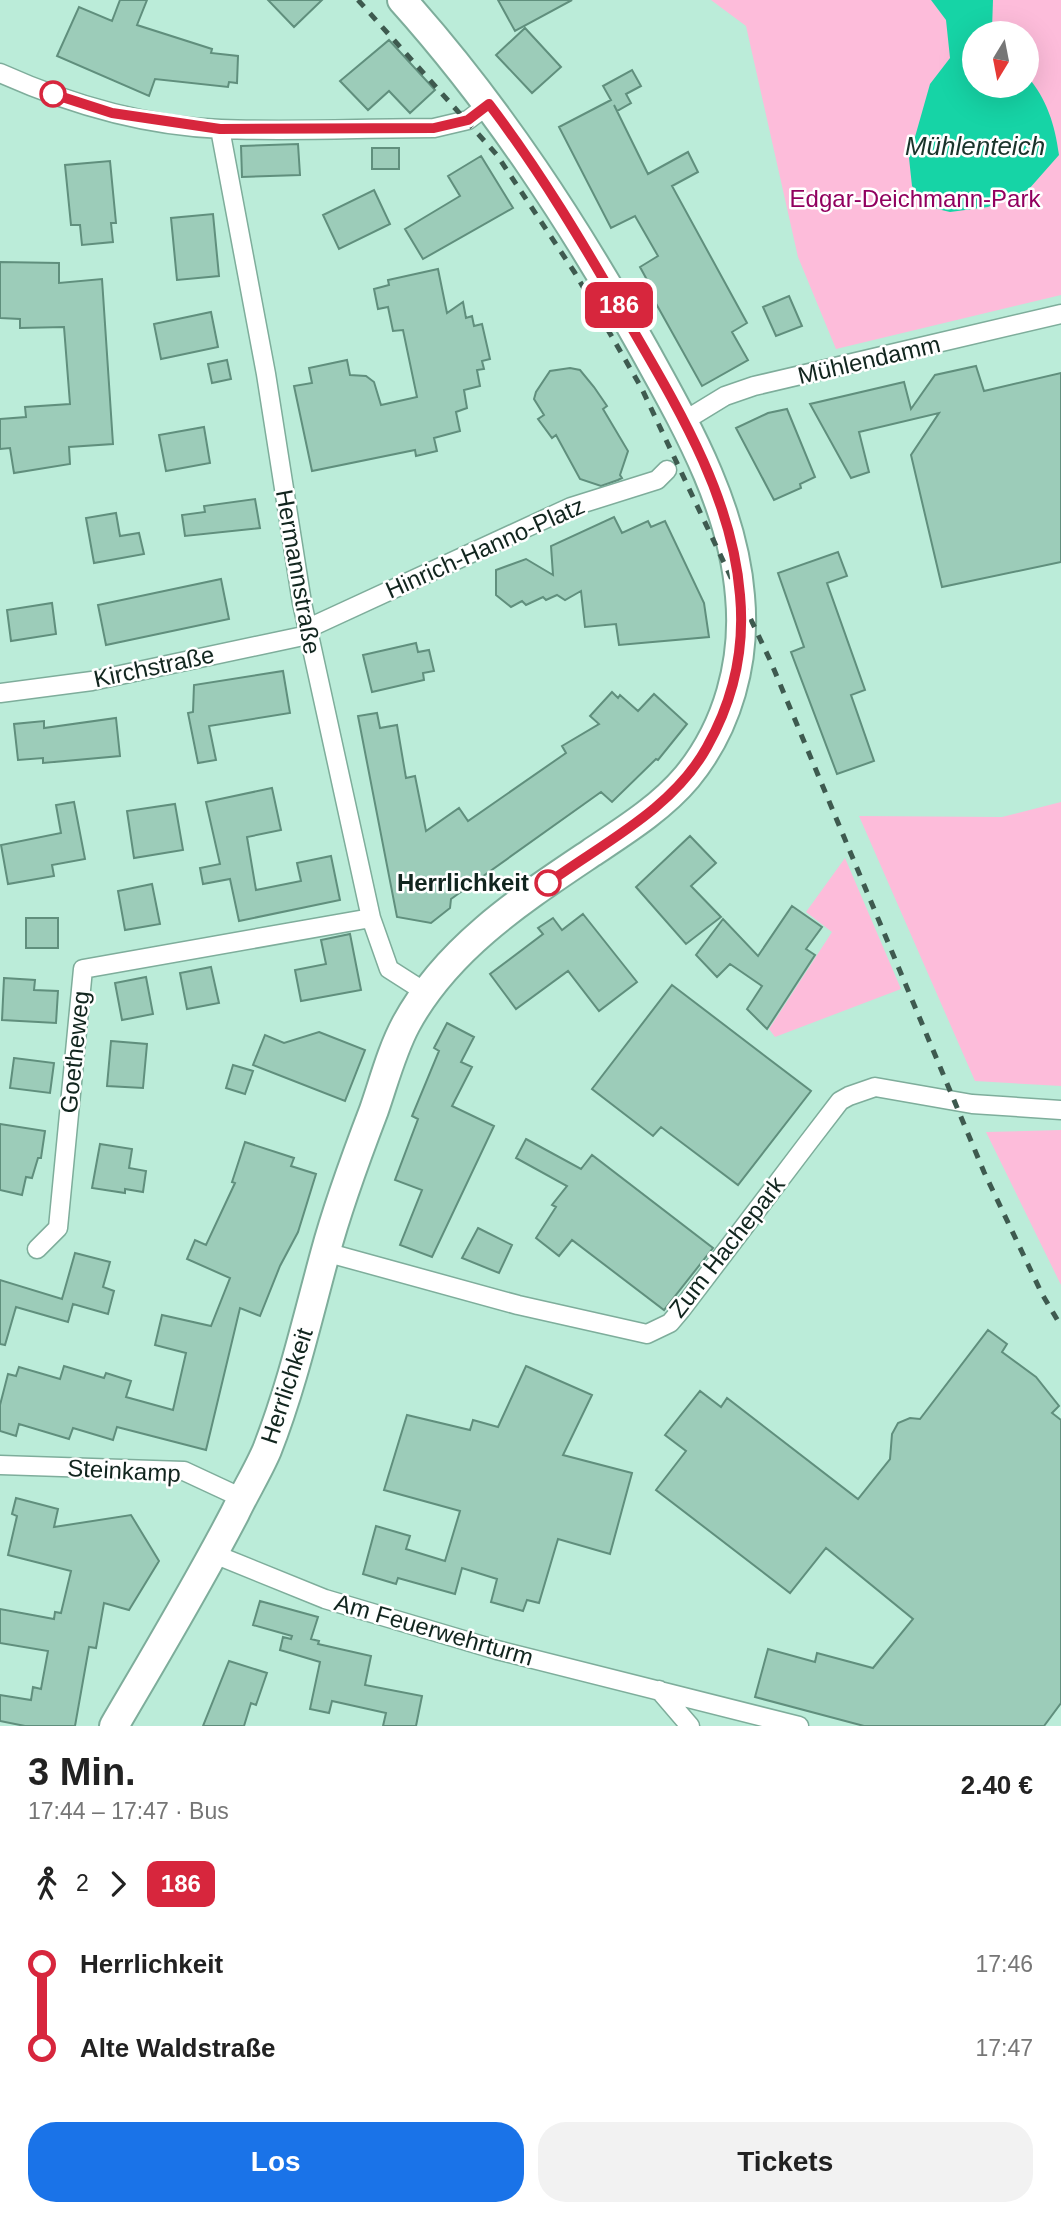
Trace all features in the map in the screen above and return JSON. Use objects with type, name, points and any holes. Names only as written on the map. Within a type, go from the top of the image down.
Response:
[{"type":"main road","name":"Herrlichkeit","points":[[114,1726],[214,1554],[270,1440],[299,1353],[325,1252],[401,1035],[425,992],[455,956],[483,932],[638,822],[685,780],[707,748],[728,702],[739,664],[740,593],[722,510],[684,421],[593,261],[489,104],[402,0]]},
{"type":"street","points":[[0,73],[31,87],[112,113],[220,129],[434,128],[468,120],[489,104]]},
{"type":"street","name":"Hermannstraße","points":[[220,129],[266,374],[308,635],[370,918],[389,969],[425,992]]},
{"type":"street","name":"Mühlendamm","points":[[684,421],[725,396],[754,386],[1061,314]]},
{"type":"street","name":"Hinrich-Hanno-Platz","points":[[308,635],[313,626],[559,512],[657,480],[667,470]]},
{"type":"street","name":"Kirchstraße","points":[[0,693],[92,681],[308,635]]},
{"type":"street","name":"Goetheweg","points":[[37,1249],[58,1228],[83,969],[370,918]]},
{"type":"street","name":"Zum Hachepark","points":[[325,1252],[519,1305],[647,1334],[676,1317],[840,1101],[849,1096],[876,1087],[972,1104],[1061,1110]]},
{"type":"street","name":"Steinkamp","points":[[0,1465],[184,1471],[242,1498]]},
{"type":"street","name":"Am Feuerwehrturm","points":[[214,1554],[325,1599],[522,1657],[799,1726]]},
{"type":"street","points":[[659,1690],[690,1726]]},
{"type":"green space","name":"Edgar-Deichmann-Park","points":[[711,0],[1061,0],[1061,295],[836,349],[798,257],[746,26]]},
{"type":"green space","points":[[1061,802],[1061,1086],[975,1081],[859,816],[1002,817]]},
{"type":"green space","points":[[845,858],[901,989],[775,1037],[769,1029],[832,932],[806,912]]},
{"type":"green space","points":[[1061,1130],[1061,1285],[986,1132]]},
{"type":"water","name":"Mühlenteich","points":[[931,0],[993,0],[992,21],[962,21],[962,98],[1040,98],[1040,94],[1052,123],[1059,155],[1029,189],[988,207],[950,212],[929,207],[912,186],[909,158],[930,84],[950,58],[946,20]]},
{"type":"building","points":[[120,0],[147,0],[137,25],[212,49],[211,53],[238,56],[237,83],[229,82],[228,87],[155,79],[149,96],[57,56],[79,7],[112,21]]},
{"type":"building","points":[[268,0],[322,0],[294,27]]},
{"type":"building","points":[[498,0],[572,0],[515,31]]},
{"type":"building","points":[[525,28],[561,67],[532,93],[496,55]]},
{"type":"building","points":[[389,40],[435,90],[410,113],[389,91],[368,110],[340,81]]},
{"type":"building","points":[[632,70],[641,86],[626,94],[631,103],[617,111],[614,105],[648,174],[688,152],[698,172],[672,186],[747,323],[732,332],[748,360],[702,386],[649,291],[652,289],[640,267],[658,256],[635,216],[611,228],[559,127],[611,100],[603,86]]},
{"type":"building","points":[[298,144],[300,175],[242,177],[241,146]]},
{"type":"building","points":[[372,148],[399,148],[399,169],[372,169]]},
{"type":"building","points":[[481,156],[513,208],[423,259],[405,229],[460,196],[448,176]]},
{"type":"building","points":[[110,161],[116,223],[111,223],[113,242],[82,245],[80,225],[71,225],[65,165]]},
{"type":"building","points":[[374,190],[390,224],[339,249],[323,215]]},
{"type":"building","points":[[213,214],[219,276],[177,280],[171,218]]},
{"type":"building","points":[[0,262],[59,263],[59,283],[102,279],[113,444],[69,447],[70,464],[14,473],[10,448],[0,449],[0,419],[26,417],[25,407],[70,404],[64,327],[20,328],[20,319],[0,318]]},
{"type":"building","points":[[438,269],[447,313],[463,302],[466,318],[472,316],[474,326],[482,324],[490,359],[482,361],[484,369],[477,370],[480,386],[464,390],[467,408],[456,412],[460,431],[434,438],[437,451],[416,456],[415,450],[312,471],[294,386],[312,383],[309,368],[347,360],[350,375],[366,376],[374,382],[381,405],[417,397],[403,330],[393,331],[388,307],[378,309],[374,289],[389,285],[388,280]]},
{"type":"building","points":[[789,296],[802,326],[776,336],[763,307]]},
{"type":"building","points":[[211,312],[218,347],[161,359],[154,324]]},
{"type":"building","points":[[227,360],[231,379],[212,383],[208,364]]},
{"type":"building","points":[[976,366],[984,391],[1061,373],[1061,562],[942,587],[911,455],[939,413],[859,432],[869,472],[851,478],[810,404],[904,382],[911,409],[935,375]]},
{"type":"building","points":[[570,368],[580,370],[594,387],[607,406],[603,409],[628,451],[620,475],[622,478],[601,486],[580,479],[556,435],[552,438],[538,419],[544,415],[534,399],[536,392],[550,371]]},
{"type":"building","points":[[787,409],[815,477],[800,484],[801,488],[774,500],[736,428],[768,413]]},
{"type":"building","points":[[204,427],[210,463],[166,471],[159,435]]},
{"type":"building","points":[[255,499],[260,528],[185,536],[182,515],[205,512],[204,506]]},
{"type":"building","points":[[116,513],[120,536],[139,533],[144,554],[94,563],[86,518]]},
{"type":"building","points":[[614,517],[622,533],[648,521],[651,527],[665,521],[704,603],[709,637],[619,645],[616,624],[585,627],[581,591],[565,600],[557,595],[546,600],[543,597],[526,605],[522,601],[511,607],[496,595],[496,570],[526,559],[553,575],[551,546]]},
{"type":"building","points":[[838,552],[847,576],[827,583],[865,690],[851,695],[874,761],[837,774],[791,652],[804,647],[778,573]]},
{"type":"building","points":[[221,579],[229,619],[106,645],[98,605]]},
{"type":"building","points":[[52,603],[56,634],[11,641],[7,610]]},
{"type":"building","points":[[416,643],[418,652],[429,650],[434,671],[423,673],[424,680],[372,692],[363,655]]},
{"type":"building","points":[[283,671],[290,713],[209,726],[216,760],[198,763],[188,713],[193,712],[194,685]]},
{"type":"building","points":[[612,692],[618,698],[620,695],[638,711],[654,694],[687,724],[658,760],[612,802],[601,792],[451,899],[450,908],[431,923],[397,917],[358,716],[377,713],[380,728],[397,725],[406,778],[415,776],[426,831],[459,808],[468,821],[566,753],[562,746],[599,724],[590,716]]},
{"type":"building","points":[[116,718],[120,756],[43,763],[43,758],[18,760],[14,724],[44,721],[44,728]]},
{"type":"building","points":[[272,788],[281,830],[247,837],[256,890],[301,881],[297,863],[331,856],[340,900],[239,921],[230,879],[203,884],[200,868],[220,864],[206,802]]},
{"type":"building","points":[[74,802],[85,859],[52,865],[54,876],[8,884],[1,845],[61,833],[56,805]]},
{"type":"building","points":[[175,804],[183,850],[134,858],[127,811]]},
{"type":"building","points":[[690,836],[716,863],[691,886],[721,917],[686,944],[636,887]]},
{"type":"building","points":[[152,884],[160,924],[125,930],[118,891]]},
{"type":"building","points":[[792,906],[822,927],[806,949],[815,955],[767,1029],[747,1009],[762,986],[730,964],[717,977],[696,955],[723,919],[758,956]]},
{"type":"building","points":[[583,914],[637,982],[599,1011],[568,971],[516,1009],[490,974],[543,934],[538,928],[553,918],[562,930]]},
{"type":"building","points":[[26,918],[58,918],[58,948],[26,948]]},
{"type":"building","points":[[350,934],[361,990],[301,1001],[295,970],[326,964],[321,940]]},
{"type":"building","points":[[211,967],[219,1003],[187,1009],[180,973]]},
{"type":"building","points":[[146,977],[153,1014],[122,1020],[115,983]]},
{"type":"building","points":[[4,978],[35,980],[34,990],[58,991],[56,1023],[2,1020]]},
{"type":"building","points":[[672,985],[811,1091],[738,1185],[661,1127],[653,1136],[592,1089]]},
{"type":"building","points":[[447,1023],[474,1037],[461,1062],[472,1067],[452,1106],[494,1126],[432,1257],[400,1245],[422,1190],[395,1180],[418,1119],[412,1116],[439,1051],[434,1048]]},
{"type":"building","points":[[319,1032],[365,1050],[345,1101],[253,1065],[265,1035],[284,1043]]},
{"type":"building","points":[[111,1041],[147,1044],[143,1088],[107,1086]]},
{"type":"building","points":[[14,1058],[54,1063],[50,1093],[10,1088]]},
{"type":"building","points":[[233,1065],[253,1071],[245,1094],[226,1088]]},
{"type":"building","points":[[0,1124],[45,1131],[41,1158],[38,1158],[32,1178],[26,1177],[22,1195],[0,1190]]},
{"type":"building","points":[[526,1139],[581,1169],[592,1155],[713,1248],[664,1310],[572,1240],[559,1256],[536,1238],[556,1207],[552,1205],[567,1186],[516,1158]]},
{"type":"building","points":[[245,1142],[294,1158],[291,1166],[316,1174],[298,1232],[280,1266],[260,1316],[240,1308],[206,1450],[117,1427],[113,1440],[73,1428],[69,1439],[19,1424],[16,1436],[0,1431],[0,1405],[8,1374],[16,1376],[19,1367],[60,1379],[64,1366],[104,1378],[106,1373],[131,1381],[126,1397],[173,1410],[186,1353],[155,1345],[162,1315],[211,1326],[230,1278],[187,1259],[195,1240],[206,1245],[235,1183],[232,1182]]},
{"type":"building","points":[[100,1144],[132,1149],[129,1168],[146,1171],[143,1192],[125,1189],[125,1193],[92,1188]]},
{"type":"building","points":[[478,1228],[512,1245],[499,1273],[462,1258]]},
{"type":"building","points":[[75,1253],[110,1262],[103,1287],[114,1291],[108,1314],[73,1304],[68,1322],[16,1307],[5,1345],[0,1344],[0,1280],[62,1299]]},
{"type":"building","points":[[988,1330],[1007,1344],[1002,1352],[1036,1377],[1059,1406],[1052,1413],[1061,1420],[1061,1703],[1044,1726],[864,1726],[755,1697],[768,1649],[815,1662],[817,1653],[873,1668],[913,1619],[826,1548],[790,1593],[656,1490],[686,1451],[665,1435],[700,1391],[721,1407],[727,1398],[858,1499],[890,1459],[892,1434],[898,1423],[910,1418],[920,1419]]},
{"type":"building","points":[[526,1366],[592,1395],[563,1455],[632,1473],[610,1554],[558,1539],[539,1603],[527,1600],[523,1611],[491,1602],[497,1579],[462,1568],[455,1594],[398,1578],[396,1584],[363,1574],[376,1526],[410,1536],[406,1549],[445,1561],[460,1511],[384,1490],[407,1415],[470,1430],[473,1420],[498,1427]]},
{"type":"building","points":[[16,1498],[58,1509],[54,1527],[131,1515],[159,1561],[129,1610],[104,1603],[96,1648],[89,1647],[75,1726],[25,1726],[0,1721],[0,1695],[31,1700],[33,1687],[41,1689],[48,1651],[0,1643],[0,1609],[54,1619],[55,1612],[61,1613],[71,1571],[8,1555],[17,1516],[12,1514]]},
{"type":"building","points":[[260,1601],[318,1617],[311,1639],[319,1641],[318,1644],[371,1656],[365,1685],[422,1696],[416,1726],[383,1726],[386,1713],[332,1701],[329,1713],[310,1709],[320,1662],[280,1650],[283,1637],[291,1639],[292,1636],[253,1625]]},
{"type":"building","points":[[229,1661],[267,1673],[256,1705],[251,1703],[244,1726],[203,1726]]},
{"type":"railway","points":[[358,0],[497,155],[575,273],[641,387],[770,660],[984,1172],[1042,1294],[1061,1326]]},
{"type":"bus line","name":"186","points":[[53,94],[112,113],[220,129],[434,128],[468,120],[489,104],[593,261],[684,421],[722,510],[740,593],[739,664],[728,702],[707,748],[685,780],[645,816],[548,883]]},
{"type":"place","name":"Herrlichkeit","points":[[548,883]]}]
